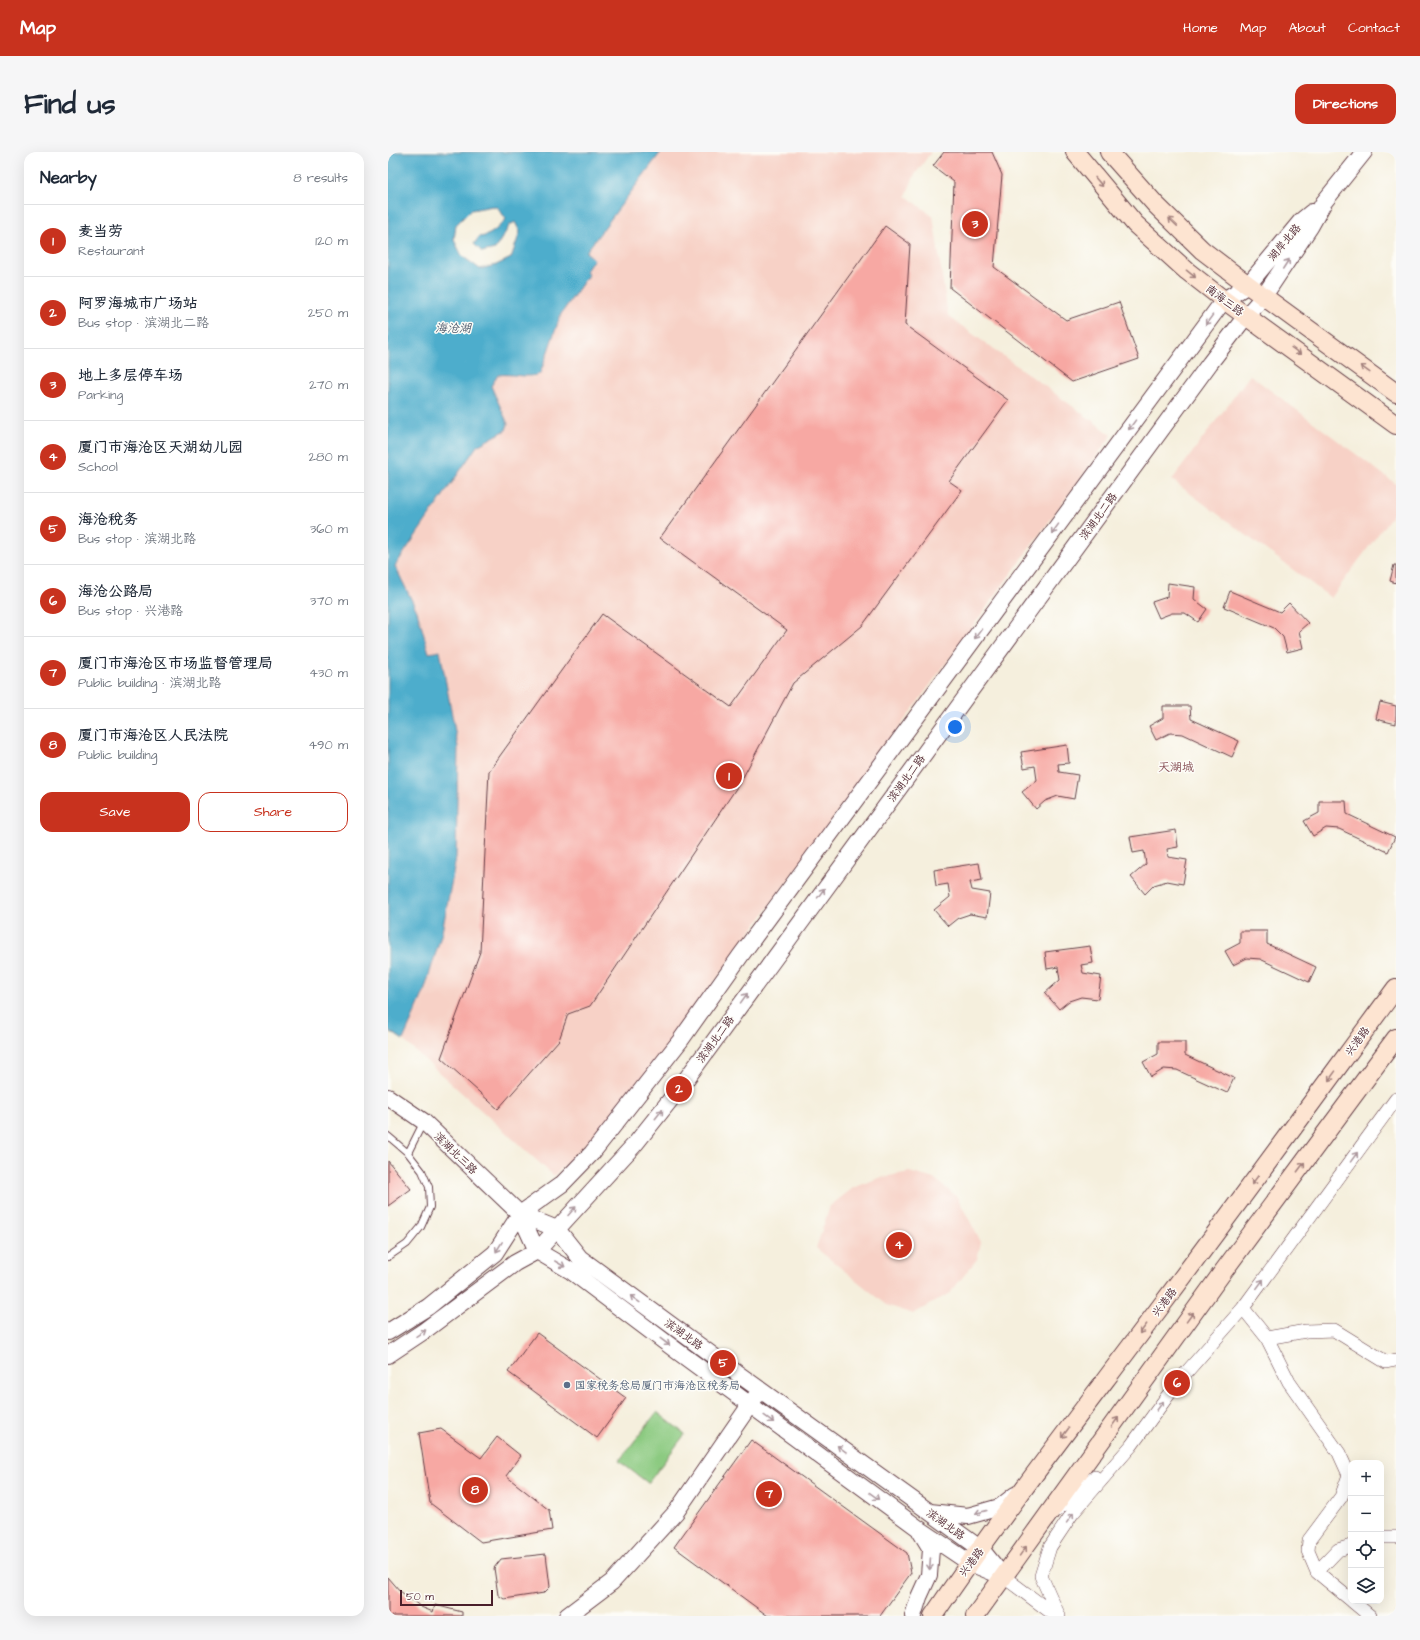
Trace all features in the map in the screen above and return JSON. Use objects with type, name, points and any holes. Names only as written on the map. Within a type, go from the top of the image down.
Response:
[{"type":"main road","name":"南海三路","points":[[1075,152],[1135,224],[1187,271],[1224,300],[1396,424]]},
{"type":"main road","points":[[1109,152],[1156,205],[1198,246],[1248,285],[1396,393]]},
{"type":"main road","name":"兴港路","points":[[933,1616],[1026,1486],[1396,988]]},
{"type":"main road","points":[[975,1616],[1004,1578],[1222,1273],[1396,1038]]},
{"type":"street","name":"湖岸北路","points":[[1264,296],[1310,227],[1324,202],[1364,152]]},
{"type":"street","name":"湖岸北路","points":[[1248,285],[1302,221],[1324,202]]},
{"type":"street","points":[[388,1332],[428,1307],[495,1253],[520,1214],[562,1184],[587,1158],[680,1041],[741,955],[1224,300],[1248,285]]},
{"type":"street","name":"滨湖北二路","points":[[537,1250],[636,1142],[679,1089],[1246,316],[1264,296]]},
{"type":"street","name":"滨湖北三路","points":[[388,1097],[423,1121],[520,1214]]},
{"type":"street","points":[[1059,1616],[1041,1576],[1050,1547],[1072,1514],[1131,1446],[1177,1383],[1243,1308],[1396,1099]]},
{"type":"street","points":[[388,1355],[424,1331],[515,1263],[537,1250],[520,1214]]},
{"type":"street","name":"滨湖北路","points":[[520,1214],[557,1229],[580,1258],[930,1512],[975,1556],[1004,1578]]},
{"type":"street","name":"滨湖北路","points":[[537,1250],[572,1271],[750,1405],[918,1528],[975,1556]]},
{"type":"street","points":[[1243,1308],[1268,1338],[1289,1382],[1339,1453],[1349,1475],[1341,1497],[1309,1540],[1308,1551],[1317,1572],[1348,1597]]},
{"type":"street","points":[[1268,1338],[1306,1331],[1334,1330],[1386,1362],[1396,1360]]},
{"type":"street","points":[[567,1616],[612,1582],[676,1512],[760,1390]]},
{"type":"street","points":[[1041,1525],[1131,1446]]},
{"type":"street","points":[[930,1512],[968,1516],[987,1511],[1000,1507],[1026,1486]]},
{"type":"street","points":[[913,1616],[919,1597],[929,1575],[931,1549],[918,1528]]},
{"type":"street","points":[[1384,1537],[1396,1537]]},
{"type":"street","points":[[1317,1572],[1338,1550],[1348,1547]]},
{"type":"street","points":[[1004,1578],[1056,1616]]},
{"type":"street","points":[[904,1616],[919,1597]]},
{"type":"street","points":[[1356,1604],[1370,1616]]},
{"type":"lane","points":[[408,1153],[423,1121]]},
{"type":"lane","points":[[388,1136],[408,1153],[422,1171],[429,1187],[430,1207],[421,1227],[407,1244],[388,1257]]},
{"type":"shaded area","points":[[661,152],[829,152],[833,154],[835,152],[931,152],[914,176],[906,196],[933,216],[948,316],[1112,435],[624,1106],[554,1176],[403,1040],[424,992],[442,932],[456,858],[440,651],[429,653],[417,611],[395,567],[477,446],[506,430],[508,423],[491,386],[498,375],[506,374],[532,377],[540,374],[561,314],[585,271],[586,253]]},
{"type":"shaded area","points":[[1250,375],[1396,484],[1396,510],[1331,598],[1172,480]]},
{"type":"shaded area","points":[[909,1172],[935,1179],[957,1197],[981,1242],[977,1259],[950,1293],[913,1314],[887,1305],[816,1248],[830,1206],[853,1188],[879,1178]]},
{"type":"green space","points":[[657,1412],[685,1434],[648,1483],[619,1461]]},
{"type":"water","name":"海沧湖","points":[[388,152],[661,152],[586,252],[594,259],[586,271],[589,274],[561,314],[540,374],[530,376],[498,375],[491,386],[508,424],[506,430],[477,446],[395,566],[417,611],[429,653],[440,651],[458,747],[456,858],[442,932],[424,992],[403,1040],[388,1030]],"holes":[[[493,206],[498,208],[506,219],[491,233],[479,237],[474,244],[482,252],[495,249],[510,225],[515,222],[520,232],[511,258],[496,265],[480,269],[462,256],[454,240],[456,225],[471,210]]]},
{"type":"building","points":[[944,152],[992,152],[1002,175],[994,267],[1066,320],[1119,302],[1139,359],[1072,382],[950,288],[954,182],[933,166]]},
{"type":"building","points":[[885,226],[910,244],[905,325],[1008,400],[949,481],[962,490],[862,626],[793,683],[741,781],[590,1006],[568,1014],[559,1040],[498,1109],[441,1058],[480,952],[489,771],[602,614],[731,707],[787,630],[660,538]]},
{"type":"building","points":[[1394,565],[1396,565],[1396,583],[1390,581]]},
{"type":"building","points":[[1168,583],[1195,587],[1194,599],[1207,609],[1198,622],[1185,613],[1172,613],[1159,618],[1152,602],[1167,597]]},
{"type":"building","points":[[1230,591],[1280,612],[1289,603],[1308,623],[1299,631],[1303,648],[1287,652],[1283,637],[1274,628],[1224,607]]},
{"type":"building","points":[[1380,702],[1396,706],[1396,724],[1376,719]]},
{"type":"building","points":[[1163,706],[1190,706],[1191,719],[1239,741],[1232,757],[1183,734],[1170,733],[1156,740],[1149,726],[1163,718]]},
{"type":"building","points":[[1067,745],[1069,763],[1058,764],[1059,772],[1078,775],[1074,799],[1058,796],[1045,801],[1036,809],[1022,792],[1037,780],[1035,766],[1024,768],[1021,752]]},
{"type":"building","points":[[1319,801],[1346,801],[1347,814],[1395,837],[1388,852],[1339,829],[1326,828],[1313,836],[1304,821],[1319,813]]},
{"type":"building","points":[[1176,830],[1178,847],[1167,849],[1168,857],[1187,860],[1183,884],[1167,881],[1154,885],[1145,894],[1131,877],[1146,864],[1144,851],[1133,853],[1130,837]]},
{"type":"building","points":[[979,863],[982,880],[970,882],[972,890],[990,893],[987,917],[970,914],[958,918],[948,926],[934,910],[950,897],[948,884],[936,886],[934,870]]},
{"type":"building","points":[[1240,931],[1267,931],[1267,944],[1316,967],[1309,982],[1260,959],[1247,958],[1233,965],[1225,951],[1240,943]]},
{"type":"building","points":[[1090,946],[1093,963],[1081,965],[1083,973],[1101,976],[1098,999],[1081,997],[1069,1001],[1059,1009],[1045,993],[1060,980],[1058,967],[1047,969],[1045,952]]},
{"type":"building","points":[[1158,1042],[1185,1042],[1185,1055],[1234,1078],[1227,1093],[1177,1070],[1164,1069],[1151,1077],[1143,1062],[1158,1054]]},
{"type":"building","points":[[388,1161],[411,1189],[388,1206]]},
{"type":"building","name":"国家税务总局厦门市海沧区税务局","points":[[537,1333],[626,1398],[597,1438],[508,1372]]},
{"type":"building","points":[[441,1429],[481,1458],[497,1437],[521,1456],[506,1476],[549,1510],[552,1530],[481,1542],[430,1503],[419,1433]]},
{"type":"building","points":[[751,1440],[907,1553],[911,1573],[880,1616],[768,1616],[674,1547]]},
{"type":"building","points":[[546,1554],[550,1587],[544,1593],[504,1599],[498,1595],[494,1568],[501,1559]]},
{"type":"building","points":[[388,1577],[400,1591],[421,1607],[433,1612],[435,1605],[462,1612],[462,1616],[388,1616]]},
{"type":"place","name":"地上多层停车场","points":[[975,224]]},
{"type":"place","name":"麦当劳","points":[[729,776]]},
{"type":"place","name":"阿罗海城市广场站","points":[[679,1089]]},
{"type":"place","name":"厦门市海沧区天湖幼儿园","points":[[899,1245]]},
{"type":"place","name":"海沧税务","points":[[723,1363]]},
{"type":"place","name":"海沧公路局","points":[[1177,1383]]},
{"type":"place","name":"国家税务总局厦门市海沧区税务局","points":[[567,1385]]},
{"type":"place","name":"厦门市海沧区人民法院","points":[[475,1490]]},
{"type":"place","name":"厦门市海沧区市场监督管理局","points":[[769,1494]]},
{"type":"district","name":"天湖城","points":[[1176,767]]}]
